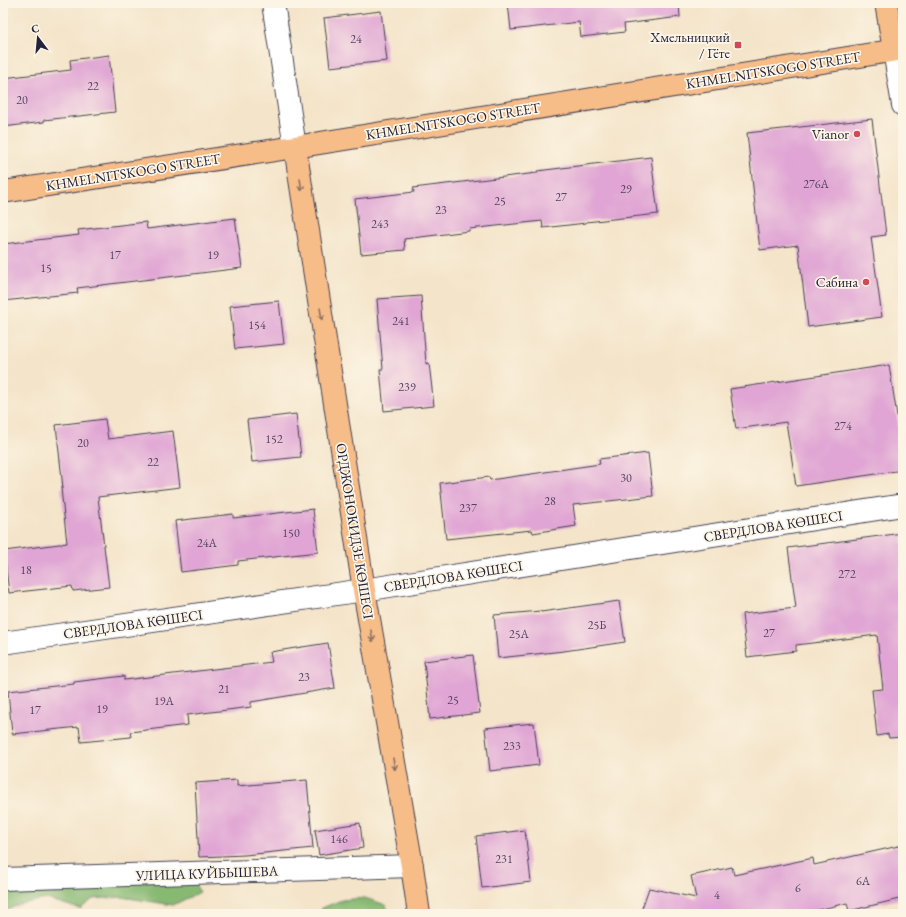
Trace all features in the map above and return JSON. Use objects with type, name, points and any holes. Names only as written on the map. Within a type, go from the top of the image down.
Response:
[{"type":"main road","points":[[886,3],[899,50]]},
{"type":"main road","name":"KHMELNITSKOGO STREET","points":[[3,192],[295,147],[899,50]]},
{"type":"main road","name":"ОРДЖОНОКИДЗЕ КӨШЕСІ","points":[[295,147],[364,590],[419,914]]},
{"type":"street","points":[[273,3],[295,147]]},
{"type":"street","points":[[899,50],[903,105]]},
{"type":"street","name":"СВЕРДЛОВА КӨШЕСІ","points":[[3,643],[364,590],[903,505]]},
{"type":"street","name":"УЛИЦА КУЙБЫШЕВА","points":[[3,879],[412,866]]},
{"type":"green space","points":[[189,876],[200,892],[173,905],[122,897],[93,899],[80,909],[47,899],[20,904],[3,912],[3,883]]},
{"type":"green space","points":[[365,898],[386,905],[389,914],[321,914],[322,908],[342,900]]},
{"type":"building","points":[[508,3],[679,3],[680,17],[624,24],[625,32],[581,37],[579,22],[511,30]]},
{"type":"building","points":[[381,11],[387,61],[330,67],[324,18]]},
{"type":"building","points":[[109,55],[115,112],[44,120],[44,122],[3,127],[3,78],[71,70],[70,60]]},
{"type":"building","points":[[872,119],[886,235],[871,237],[882,317],[808,327],[798,245],[760,250],[747,133]]},
{"type":"building","points":[[651,157],[658,214],[543,228],[542,221],[469,229],[469,231],[404,239],[405,250],[361,254],[355,199],[414,192],[413,188]]},
{"type":"building","points":[[235,218],[242,268],[77,288],[78,293],[3,301],[3,244],[79,235],[78,230],[146,222],[147,229]]},
{"type":"building","points":[[421,296],[426,364],[429,363],[434,406],[384,411],[380,369],[383,369],[377,299]]},
{"type":"building","points":[[279,301],[284,344],[235,349],[230,306]]},
{"type":"building","points":[[889,365],[903,454],[903,470],[796,486],[786,422],[736,429],[730,389]]},
{"type":"building","points":[[296,414],[301,457],[252,462],[247,420]]},
{"type":"building","points":[[105,419],[108,439],[173,431],[180,487],[98,497],[109,587],[73,591],[72,586],[9,593],[4,551],[67,543],[56,425]]},
{"type":"building","points":[[648,453],[653,496],[573,505],[576,526],[533,533],[532,530],[446,539],[440,483],[489,477],[490,480],[600,464],[599,459]]},
{"type":"building","points":[[313,509],[318,552],[238,561],[238,565],[181,572],[175,521],[233,514],[233,518]]},
{"type":"building","points":[[903,533],[903,737],[889,738],[888,734],[877,736],[872,690],[883,689],[877,635],[796,645],[796,651],[747,657],[742,614],[796,608],[788,548]]},
{"type":"building","points":[[619,601],[625,642],[564,651],[498,658],[494,615],[541,612]]},
{"type":"building","points":[[328,643],[335,688],[251,702],[251,707],[187,715],[188,725],[130,732],[131,737],[81,742],[79,727],[12,734],[8,691],[74,684],[74,682],[124,676],[124,680],[272,662],[270,652]]},
{"type":"building","points":[[473,655],[480,713],[430,719],[424,661]]},
{"type":"building","points":[[534,723],[539,765],[490,771],[485,728]]},
{"type":"building","points":[[237,780],[237,786],[307,780],[313,848],[245,855],[199,857],[195,783]]},
{"type":"building","points":[[360,823],[363,848],[319,855],[315,830]]},
{"type":"building","points":[[525,830],[531,882],[482,888],[476,836]]},
{"type":"building","points":[[903,845],[903,898],[849,911],[847,903],[801,914],[640,914],[649,888],[696,898],[691,876],[732,867],[734,875],[813,858],[814,865]]},
{"type":"place","name":"Хмельницкий / Гёте","points":[[738,45]]},
{"type":"place","name":"Vianor","points":[[857,134]]},
{"type":"place","name":"Сабина","points":[[866,282]]}]
